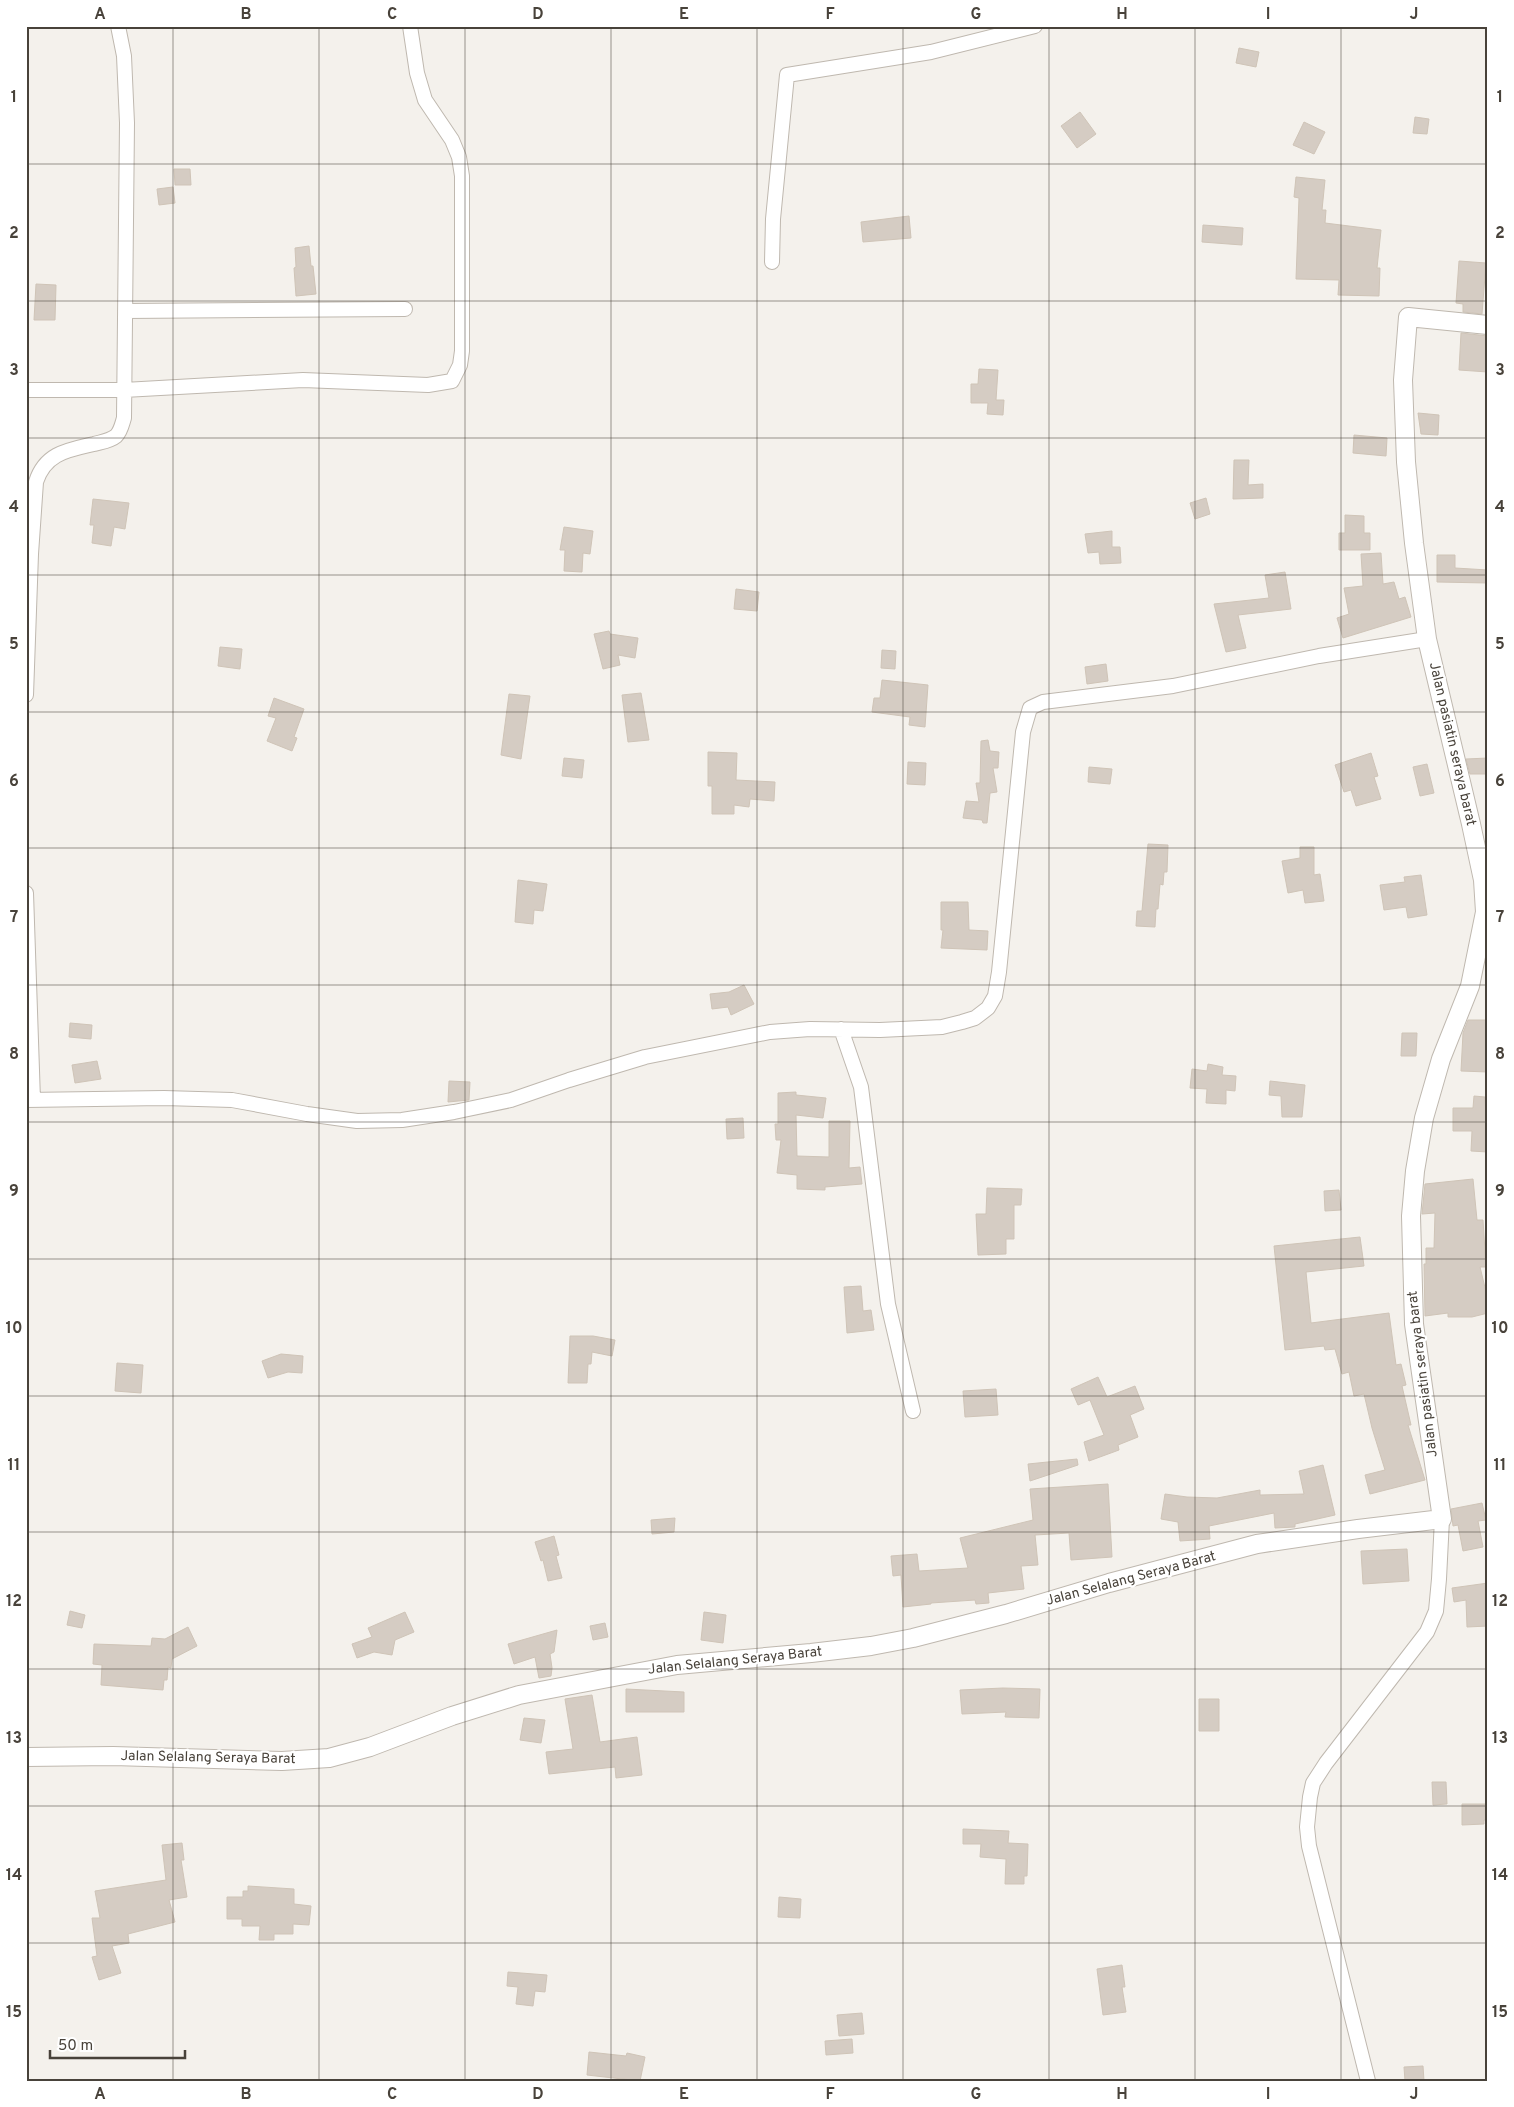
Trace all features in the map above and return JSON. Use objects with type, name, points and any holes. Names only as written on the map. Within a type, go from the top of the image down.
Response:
[{"type":"street","points":[[26,695],[31,554],[36,482],[39,473],[48,460],[56,455],[109,440],[116,436],[124,418],[127,123],[124,56],[118,26]]},
{"type":"street","points":[[26,390],[124,390],[303,380],[428,385],[447,383],[455,378],[460,366],[462,351],[462,176],[459,157],[452,140],[425,100],[417,73],[410,26]]},
{"type":"street","points":[[772,262],[773,219],[787,75],[931,52],[1034,26]]},
{"type":"street","points":[[124,311],[405,309]]},
{"type":"street","name":"Jalan pasiatin seraya barat","points":[[1442,1519],[1414,1324],[1411,1216],[1414,1171],[1424,1118],[1441,1059],[1470,986],[1485,912],[1483,880],[1427,639],[1414,543],[1406,462],[1403,380],[1408,317],[1488,325]]},
{"type":"street","points":[[26,893],[30,1100],[164,1098],[232,1100],[357,1121],[402,1120],[454,1112],[510,1100],[645,1057],[770,1032],[942,1027],[975,1018],[988,1008],[995,996],[1023,732],[1028,711],[1033,705],[1043,702],[1173,686],[1319,656],[1427,639]]},
{"type":"street","points":[[840,1029],[861,1087],[888,1304],[913,1411]]},
{"type":"street","points":[[1368,2081],[1309,1846],[1308,1809],[1313,1783],[1326,1763],[1427,1632],[1436,1611],[1442,1519]]},
{"type":"street","name":"Jalan Selalang Seraya Barat","points":[[26,1758],[113,1756],[282,1761],[330,1758],[370,1747],[452,1716],[519,1695],[678,1665],[811,1653],[871,1646],[913,1638],[1257,1544],[1442,1519]]},
{"type":"building","points":[[1239,48],[1259,52],[1256,67],[1236,63]]},
{"type":"building","points":[[1080,112],[1096,134],[1077,148],[1061,126]]},
{"type":"building","points":[[1415,117],[1429,119],[1427,134],[1413,133]]},
{"type":"building","points":[[1304,122],[1325,132],[1314,154],[1293,145]]},
{"type":"building","points":[[174,169],[190,169],[191,185],[175,185]]},
{"type":"building","points":[[1296,177],[1325,180],[1322,210],[1326,210],[1325,223],[1381,230],[1377,268],[1380,268],[1379,296],[1338,295],[1339,280],[1296,279],[1299,198],[1294,197]]},
{"type":"building","points":[[173,187],[175,203],[159,205],[157,189]]},
{"type":"building","points":[[909,216],[911,238],[863,242],[861,222]]},
{"type":"building","points":[[1203,225],[1243,228],[1242,245],[1202,242]]},
{"type":"building","points":[[309,246],[316,294],[296,296],[295,248]]},
{"type":"building","points":[[1459,261],[1486,263],[1482,314],[1463,312],[1463,304],[1456,303]]},
{"type":"building","points":[[36,284],[56,285],[55,320],[34,320]]},
{"type":"building","points":[[1461,333],[1488,336],[1488,372],[1459,370]]},
{"type":"building","points":[[979,369],[998,370],[996,400],[1004,400],[1003,415],[987,414],[988,403],[971,403],[971,384],[978,384]]},
{"type":"building","points":[[1418,413],[1439,415],[1438,435],[1421,434]]},
{"type":"building","points":[[1354,435],[1387,438],[1386,456],[1353,453]]},
{"type":"building","points":[[1234,460],[1249,460],[1248,485],[1263,484],[1263,498],[1233,499]]},
{"type":"building","points":[[1206,498],[1210,514],[1195,519],[1190,503]]},
{"type":"building","points":[[93,499],[129,503],[125,529],[114,527],[111,546],[92,543],[94,525],[90,525]]},
{"type":"building","points":[[1345,515],[1364,516],[1364,533],[1370,533],[1370,550],[1339,550],[1339,533],[1345,533]]},
{"type":"building","points":[[564,527],[593,531],[590,554],[583,553],[582,572],[564,571],[565,550],[560,550]]},
{"type":"building","points":[[1112,531],[1112,547],[1120,547],[1121,563],[1100,564],[1099,552],[1088,553],[1085,534]]},
{"type":"building","points":[[1381,553],[1383,584],[1394,582],[1399,599],[1405,597],[1411,617],[1343,638],[1337,618],[1349,614],[1344,588],[1363,586],[1361,554]]},
{"type":"building","points":[[1437,555],[1455,555],[1455,568],[1488,570],[1488,583],[1437,582]]},
{"type":"building","points":[[1285,572],[1291,609],[1238,615],[1246,648],[1226,652],[1214,604],[1269,598],[1265,575]]},
{"type":"building","points":[[736,589],[759,592],[757,611],[734,609]]},
{"type":"building","points":[[609,631],[610,634],[638,638],[635,658],[618,655],[620,665],[603,669],[594,634]]},
{"type":"building","points":[[220,647],[242,649],[240,669],[218,666]]},
{"type":"building","points":[[882,650],[896,651],[895,669],[881,668]]},
{"type":"building","points":[[1106,664],[1108,681],[1087,684],[1085,667]]},
{"type":"building","points":[[882,680],[928,685],[925,727],[909,725],[910,717],[872,712],[874,698],[880,698]]},
{"type":"building","points":[[641,693],[649,740],[628,742],[622,695]]},
{"type":"building","points":[[509,694],[530,696],[521,759],[501,755]]},
{"type":"building","points":[[274,698],[304,709],[294,737],[297,738],[292,751],[267,741],[276,718],[268,716]]},
{"type":"building","points":[[988,740],[990,751],[999,752],[998,768],[993,768],[997,792],[990,793],[987,823],[983,823],[982,820],[963,818],[966,801],[979,802],[976,783],[980,783],[981,741]]},
{"type":"building","points":[[708,752],[737,753],[736,780],[775,782],[774,801],[750,799],[749,807],[734,805],[734,814],[712,814],[712,786],[708,786]]},
{"type":"building","points":[[1371,753],[1378,776],[1374,777],[1381,799],[1356,806],[1351,790],[1344,792],[1335,765]]},
{"type":"building","points":[[564,758],[584,760],[582,778],[562,776]]},
{"type":"building","points":[[1488,758],[1488,774],[1470,774],[1466,759]]},
{"type":"building","points":[[908,762],[926,763],[925,785],[907,784]]},
{"type":"building","points":[[1427,764],[1434,793],[1420,796],[1413,767]]},
{"type":"building","points":[[1089,767],[1112,769],[1110,784],[1088,782]]},
{"type":"building","points":[[1148,844],[1168,845],[1167,872],[1164,872],[1163,885],[1160,884],[1155,927],[1136,926],[1137,911],[1142,911]]},
{"type":"building","points":[[1300,847],[1314,847],[1314,875],[1320,874],[1324,901],[1305,903],[1303,890],[1288,893],[1282,861],[1300,858]]},
{"type":"building","points":[[1421,875],[1427,915],[1408,918],[1406,907],[1384,910],[1380,885],[1405,882],[1404,877]]},
{"type":"building","points":[[518,880],[547,884],[543,911],[534,910],[533,924],[515,922]]},
{"type":"building","points":[[941,902],[968,902],[969,930],[988,931],[987,950],[941,948],[943,930],[941,930]]},
{"type":"building","points":[[744,985],[754,1004],[731,1015],[728,1007],[712,1009],[710,994],[729,992]]},
{"type":"building","points":[[1468,1020],[1488,1020],[1488,1072],[1461,1071],[1463,1033]]},
{"type":"building","points":[[70,1023],[92,1025],[91,1039],[69,1037]]},
{"type":"building","points":[[1402,1033],[1417,1033],[1416,1056],[1401,1056]]},
{"type":"building","points":[[97,1061],[101,1079],[75,1083],[72,1065]]},
{"type":"building","points":[[1208,1064],[1223,1067],[1222,1075],[1236,1076],[1235,1091],[1226,1090],[1226,1104],[1206,1103],[1207,1089],[1190,1088],[1192,1069],[1207,1071]]},
{"type":"building","points":[[449,1081],[470,1082],[469,1100],[448,1102]]},
{"type":"building","points":[[1270,1081],[1305,1085],[1302,1117],[1282,1117],[1281,1096],[1269,1095]]},
{"type":"building","points":[[796,1092],[796,1095],[826,1098],[823,1118],[796,1115],[797,1156],[829,1157],[829,1121],[850,1121],[849,1168],[860,1167],[862,1184],[825,1187],[825,1190],[797,1189],[797,1175],[777,1173],[781,1140],[776,1140],[775,1124],[778,1124],[778,1093]]},
{"type":"building","points":[[1474,1096],[1485,1097],[1488,1152],[1471,1151],[1472,1131],[1453,1131],[1453,1108],[1473,1108]]},
{"type":"building","points":[[743,1118],[744,1138],[727,1139],[726,1119]]},
{"type":"building","points":[[1473,1179],[1477,1220],[1483,1220],[1486,1267],[1480,1267],[1488,1300],[1488,1313],[1472,1317],[1448,1317],[1448,1313],[1425,1316],[1424,1264],[1426,1264],[1426,1248],[1434,1248],[1435,1213],[1422,1214],[1425,1184]]},
{"type":"building","points":[[987,1188],[1022,1189],[1021,1205],[1014,1205],[1014,1239],[1006,1239],[1006,1254],[978,1255],[976,1214],[986,1214]]},
{"type":"building","points":[[1339,1190],[1341,1210],[1325,1211],[1324,1191]]},
{"type":"building","points":[[1360,1237],[1364,1266],[1306,1272],[1311,1323],[1389,1313],[1396,1365],[1401,1364],[1406,1385],[1402,1386],[1411,1425],[1408,1425],[1425,1480],[1370,1494],[1365,1475],[1385,1470],[1364,1394],[1354,1396],[1349,1372],[1342,1374],[1335,1349],[1325,1350],[1324,1346],[1285,1350],[1274,1246]]},
{"type":"building","points":[[861,1286],[863,1311],[871,1310],[874,1330],[847,1333],[844,1287]]},
{"type":"building","points":[[570,1336],[593,1336],[615,1340],[612,1356],[592,1352],[591,1364],[588,1364],[587,1383],[568,1383]]},
{"type":"building","points":[[281,1354],[303,1356],[302,1373],[288,1372],[268,1378],[262,1361]]},
{"type":"building","points":[[117,1363],[143,1365],[141,1393],[115,1391]]},
{"type":"building","points":[[1098,1377],[1107,1397],[1135,1386],[1144,1409],[1130,1415],[1138,1437],[1118,1445],[1119,1450],[1089,1461],[1084,1442],[1104,1435],[1090,1400],[1078,1405],[1071,1389]]},
{"type":"building","points":[[996,1389],[998,1415],[965,1417],[963,1391]]},
{"type":"building","points":[[1077,1459],[1078,1465],[1030,1481],[1028,1464]]},
{"type":"building","points":[[1323,1465],[1335,1515],[1295,1524],[1295,1527],[1275,1528],[1274,1513],[1209,1526],[1210,1539],[1180,1541],[1178,1522],[1161,1519],[1165,1494],[1217,1498],[1260,1490],[1260,1495],[1304,1494],[1299,1471]]},
{"type":"building","points":[[1108,1484],[1112,1557],[1071,1560],[1069,1533],[1035,1535],[1038,1565],[1021,1566],[1024,1589],[988,1593],[989,1603],[976,1604],[975,1600],[903,1607],[901,1575],[893,1576],[891,1556],[917,1554],[919,1571],[968,1568],[960,1538],[1033,1520],[1030,1489]]},
{"type":"building","points":[[1482,1503],[1486,1520],[1478,1521],[1483,1547],[1463,1551],[1458,1525],[1453,1526],[1451,1509]]},
{"type":"building","points":[[675,1518],[674,1532],[652,1534],[651,1520]]},
{"type":"building","points":[[554,1536],[559,1555],[556,1556],[562,1578],[548,1581],[543,1560],[541,1561],[535,1542]]},
{"type":"building","points":[[1407,1549],[1409,1581],[1363,1584],[1361,1551]]},
{"type":"building","points":[[1488,1583],[1488,1626],[1467,1627],[1466,1600],[1454,1602],[1452,1588]]},
{"type":"building","points":[[70,1611],[85,1615],[82,1628],[67,1625]]},
{"type":"building","points":[[405,1612],[414,1632],[395,1640],[392,1655],[374,1652],[357,1658],[352,1644],[372,1637],[368,1628]]},
{"type":"building","points":[[704,1612],[726,1615],[723,1643],[701,1640]]},
{"type":"building","points":[[605,1623],[608,1637],[593,1640],[590,1626]]},
{"type":"building","points":[[188,1627],[197,1646],[172,1659],[171,1668],[168,1667],[167,1680],[164,1680],[163,1690],[101,1685],[102,1665],[93,1664],[94,1644],[151,1646],[152,1638],[165,1639]]},
{"type":"building","points":[[557,1630],[554,1652],[550,1654],[551,1676],[539,1678],[535,1657],[514,1664],[508,1644]]},
{"type":"building","points":[[626,1689],[684,1692],[684,1712],[626,1712]]},
{"type":"building","points":[[1040,1689],[1039,1718],[1005,1717],[1006,1712],[962,1714],[960,1690]]},
{"type":"building","points":[[592,1695],[600,1742],[637,1737],[642,1775],[616,1778],[615,1767],[549,1774],[546,1752],[573,1749],[565,1699]]},
{"type":"building","points":[[1199,1699],[1219,1699],[1219,1731],[1199,1731]]},
{"type":"building","points":[[524,1718],[545,1720],[541,1743],[520,1740]]},
{"type":"building","points":[[1432,1782],[1446,1782],[1447,1804],[1433,1805]]},
{"type":"building","points":[[1462,1804],[1488,1804],[1488,1820],[1484,1820],[1484,1824],[1462,1825]]},
{"type":"building","points":[[963,1829],[1009,1831],[1008,1843],[1028,1844],[1027,1876],[1024,1876],[1024,1884],[1005,1884],[1006,1859],[980,1857],[981,1844],[963,1844]]},
{"type":"building","points":[[182,1843],[184,1860],[181,1860],[187,1897],[169,1900],[175,1922],[128,1934],[129,1943],[112,1946],[121,1973],[99,1980],[92,1957],[97,1956],[92,1918],[100,1918],[95,1891],[166,1880],[162,1845]]},
{"type":"building","points":[[248,1886],[294,1889],[294,1904],[311,1906],[309,1925],[293,1924],[293,1934],[274,1934],[274,1940],[259,1940],[260,1926],[242,1926],[242,1919],[227,1919],[227,1897],[243,1897],[243,1891],[248,1891]]},
{"type":"building","points":[[779,1897],[801,1899],[800,1918],[778,1917]]},
{"type":"building","points":[[1122,1965],[1125,1987],[1122,1987],[1126,2012],[1103,2015],[1097,1969]]},
{"type":"building","points":[[508,1972],[547,1975],[545,1992],[535,1991],[533,2006],[516,2004],[518,1987],[507,1986]]},
{"type":"building","points":[[862,2013],[864,2034],[839,2036],[837,2015]]},
{"type":"building","points":[[852,2039],[853,2053],[826,2055],[825,2041]]},
{"type":"building","points":[[589,2052],[626,2056],[627,2053],[645,2057],[640,2081],[587,2075]]},
{"type":"building","points":[[1423,2066],[1424,2081],[1405,2081],[1404,2067]]}]
